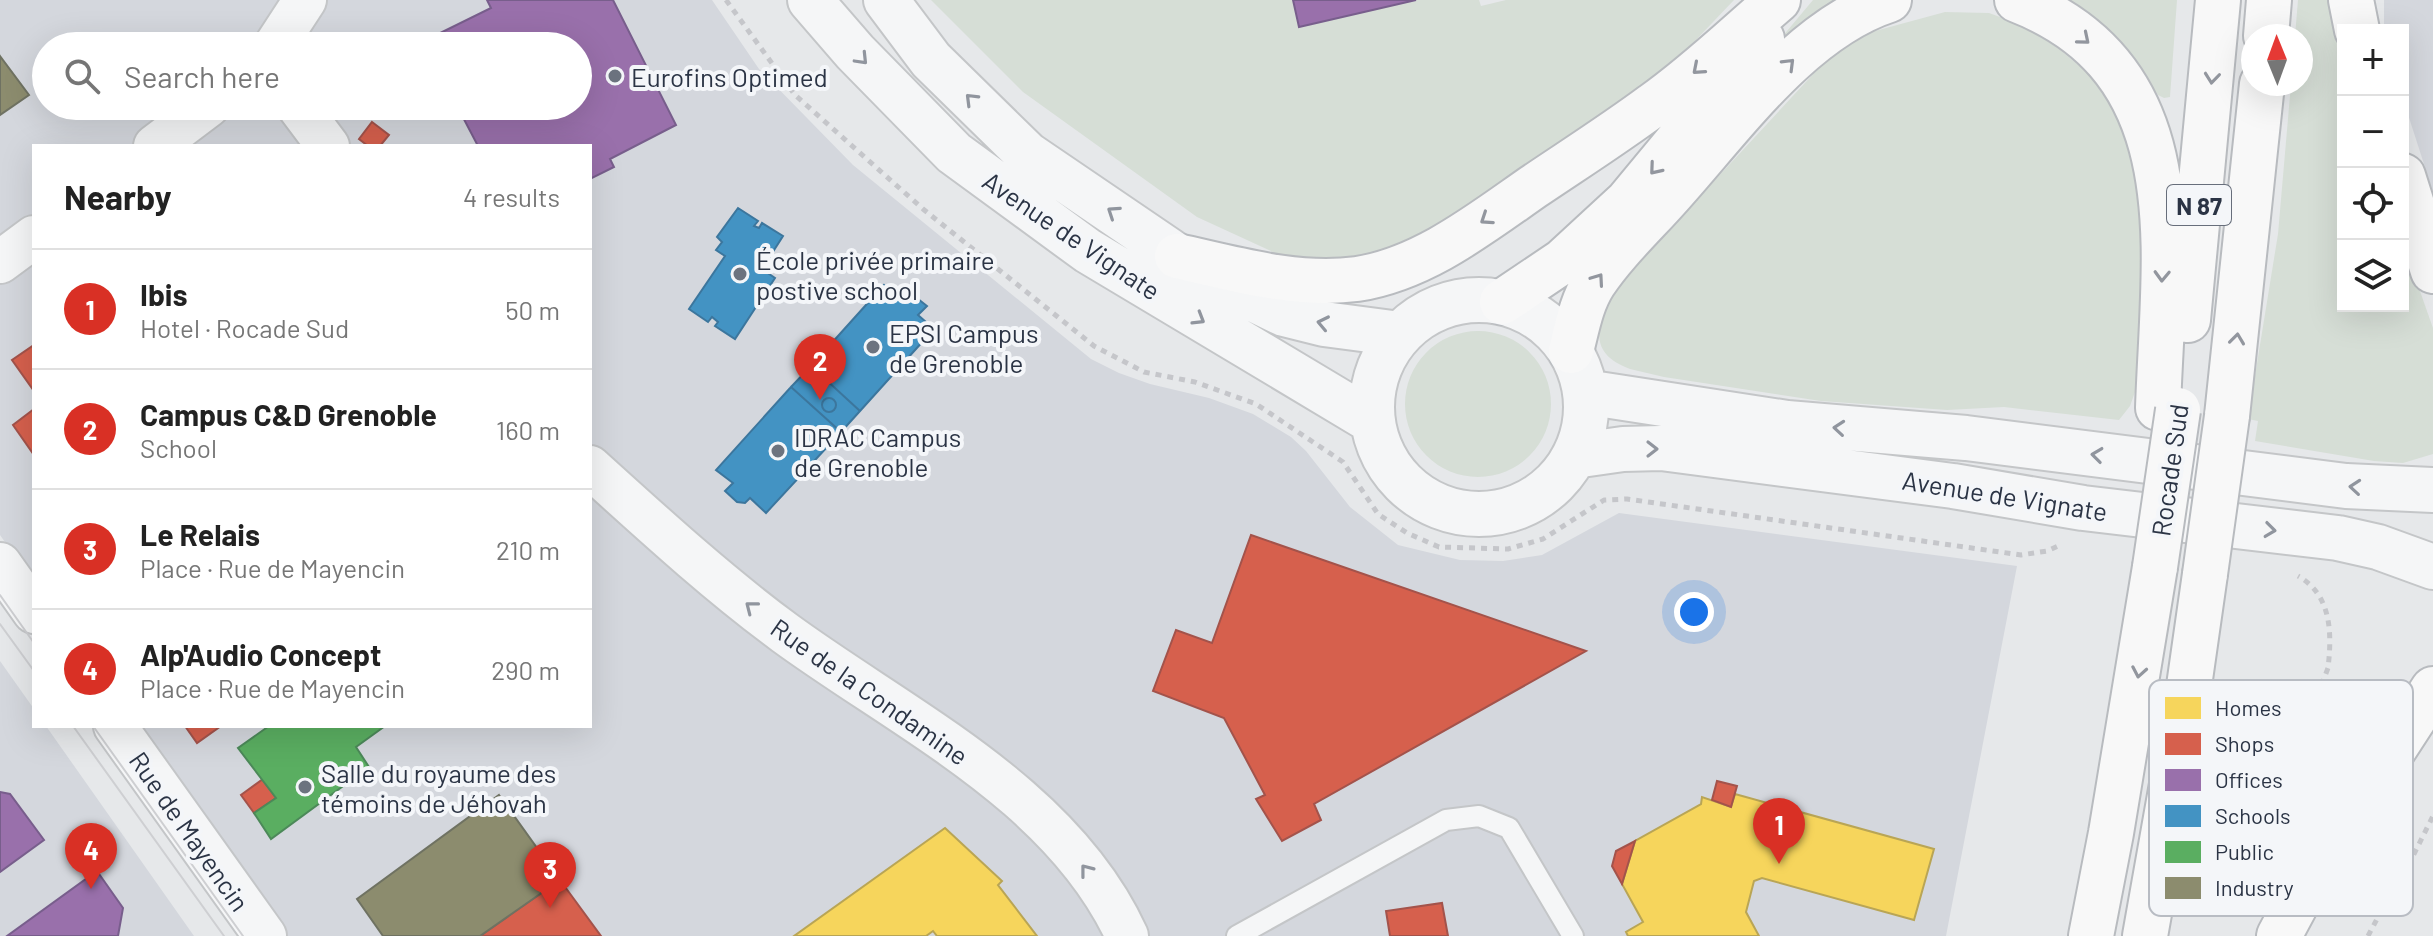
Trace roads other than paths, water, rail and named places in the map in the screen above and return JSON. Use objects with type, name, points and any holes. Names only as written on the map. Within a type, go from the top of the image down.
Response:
[{"type":"highway","points":[[1177,256],[1254,274],[1310,280],[1358,278],[1405,265],[1432,253],[1476,226],[1654,105],[1778,0]]},
{"type":"highway","points":[[1502,302],[1563,261],[1627,202],[1793,0]]},
{"type":"highway","points":[[1571,351],[1585,301],[1603,271],[1736,121],[1813,42],[1848,17],[1889,0]]},
{"type":"highway","points":[[2017,0],[2040,9],[2083,36],[2119,74],[2144,119],[2153,149],[2162,209],[2168,409]]},
{"type":"highway","name":"Rocade Sud","points":[[2091,936],[2148,615],[2168,409],[2218,0]]},
{"type":"highway","points":[[2267,24],[2269,0]]},
{"type":"highway","points":[[2351,0],[2356,24]]},
{"type":"highway","name":"Rocade Sud","points":[[2189,680],[2227,416],[2261,96]]},
{"type":"highway","points":[[2409,195],[2433,271]]},
{"type":"highway","points":[[2413,723],[2433,689]]},
{"type":"highway","name":"Rocade Sud","points":[[2145,936],[2149,914]]},
{"type":"highway","points":[[2279,936],[2294,916]]},
{"type":"street","points":[[284,32],[305,0]]},
{"type":"street","name":"Avenue de Vignate","points":[[810,0],[855,52],[954,153],[1088,251],[1372,421]]},
{"type":"street","name":"Avenue de Vignate","points":[[886,0],[931,60],[1027,154],[1177,256],[1220,283],[1284,314],[1324,324],[1400,334]]},
{"type":"street","points":[[158,144],[189,120]]},
{"type":"street","points":[[308,120],[326,144]]},
{"type":"street","points":[[0,262],[32,238]]},
{"type":"street","points":[[1457,301],[1502,302],[1541,319],[1558,334],[1581,371],[1585,392],[1585,425],[1574,456],[1554,483],[1526,503],[1494,513],[1460,512],[1428,502],[1401,482],[1382,454],[1372,421],[1377,374],[1382,360],[1400,334],[1436,308],[1457,301]]},
{"type":"street","name":"Avenue de Vignate","points":[[1585,392],[1787,423],[1966,438],[2346,486],[2433,490]]},
{"type":"street","name":"Avenue de Vignate","points":[[1574,456],[1623,449],[1661,448],[1953,486],[2083,508],[2338,538],[2378,547],[2433,567]]},
{"type":"street","name":"Rue de la Condamine","points":[[592,469],[675,545],[773,624],[995,777],[1024,802],[1068,846],[1098,885],[1127,936]]},
{"type":"street","points":[[0,564],[32,609]]},
{"type":"street","name":"Rue de Mayencin","points":[[116,728],[265,936]]},
{"type":"lane","points":[[1237,936],[1446,820],[1476,816],[1509,828],[1573,936]]},
{"type":"tram line","points":[[0,595],[32,640]]},
{"type":"tram line","points":[[0,624],[32,668]]},
{"type":"tram line","points":[[74,728],[224,936]]},
{"type":"tram line","points":[[94,728],[243,936]]},
{"type":"place","name":"Eurofins Optimed","points":[[615,76]]},
{"type":"place","name":"École privée primaire postive school","points":[[740,274]]},
{"type":"place","name":"EPSI Campus de Grenoble","points":[[873,347]]},
{"type":"place","name":"Campus C&D Grenoble","points":[[820,400]]},
{"type":"place","name":"IDRAC Campus de Grenoble","points":[[778,451]]},
{"type":"place","name":"Salle du royaume des témoins de Jéhovah","points":[[305,787]]},
{"type":"place","name":"Ibis","points":[[1779,864]]},
{"type":"place","name":"Alp'Audio Concept","points":[[91,889]]},
{"type":"place","name":"Le Relais","points":[[550,908]]}]
